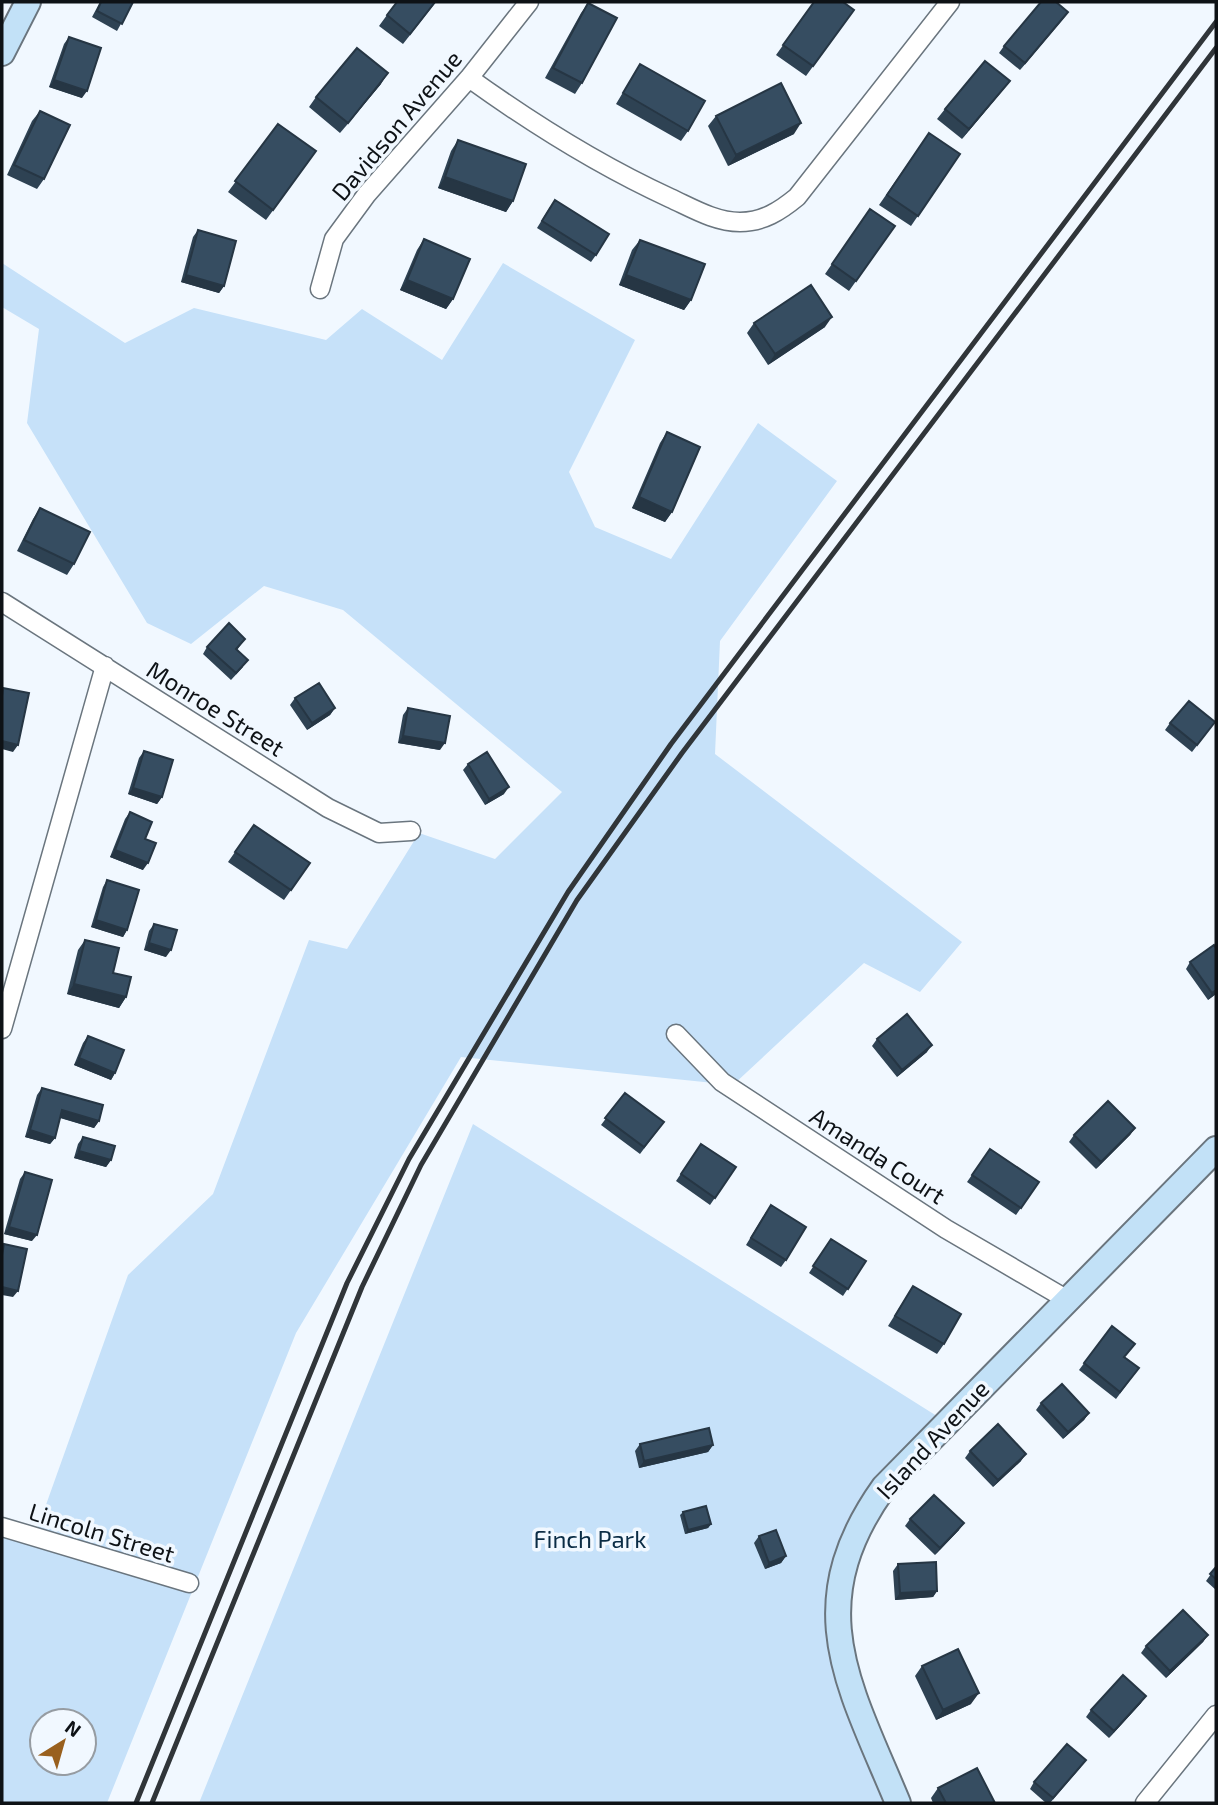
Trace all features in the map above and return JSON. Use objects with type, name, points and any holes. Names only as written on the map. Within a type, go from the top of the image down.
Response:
[{"type":"street","points":[[2,52],[28,2]]},
{"type":"street","name":"Davidson Avenue","points":[[320,289],[334,239],[367,194],[469,78],[529,2]]},
{"type":"street","points":[[469,78],[566,144],[631,180],[699,212],[723,220],[742,222],[763,219],[781,211],[797,197],[950,2]]},
{"type":"street","name":"Monroe Street","points":[[2,602],[328,808],[379,833],[411,831]]},
{"type":"street","points":[[2,1030],[104,666]]},
{"type":"street","name":"Amanda Court","points":[[676,1034],[722,1082],[946,1229],[1066,1299]]},
{"type":"street","name":"Island Avenue","points":[[898,1803],[842,1663],[837,1604],[841,1573],[851,1540],[884,1487],[1216,1149]]},
{"type":"street","name":"Lincoln Street","points":[[2,1527],[189,1583]]},
{"type":"street","points":[[1145,1803],[1216,1716]]},
{"type":"green space","points":[[2,263],[125,343],[194,308],[326,340],[362,309],[442,360],[503,263],[635,340],[569,472],[595,527],[671,559],[758,423],[837,481],[720,641],[715,754],[962,942],[920,992],[864,963],[733,1085],[461,1057],[296,1333],[107,1803],[2,1803],[2,1521],[37,1530],[128,1275],[213,1194],[309,940],[347,949],[419,833],[495,859],[562,792],[343,610],[264,586],[191,644],[147,623],[27,423],[39,329],[2,307]]},
{"type":"green space","name":"Finch Park","points":[[473,1124],[940,1418],[877,1492],[840,1623],[902,1803],[199,1803]]},
{"type":"building","points":[[101,2],[133,2],[122,24],[97,11]]},
{"type":"building","points":[[397,2],[435,2],[410,34],[387,15]]},
{"type":"building","points":[[814,2],[843,2],[854,10],[813,66],[783,45]]},
{"type":"building","points":[[1041,2],[1056,2],[1068,12],[1025,63],[1004,46]]},
{"type":"building","points":[[588,3],[617,18],[582,83],[553,68]]},
{"type":"building","points":[[69,37],[101,48],[87,91],[54,80]]},
{"type":"building","points":[[357,48],[388,73],[348,123],[316,97]]},
{"type":"building","points":[[985,61],[1010,81],[969,129],[945,109]]},
{"type":"building","points":[[640,64],[705,101],[688,131],[623,93]]},
{"type":"building","points":[[781,83],[801,123],[736,155],[716,116]]},
{"type":"building","points":[[40,111],[70,125],[44,179],[14,165]]},
{"type":"building","points":[[278,124],[316,151],[273,210],[235,181]]},
{"type":"building","points":[[929,133],[960,154],[918,216],[887,195]]},
{"type":"building","points":[[458,140],[526,164],[513,201],[445,177]]},
{"type":"building","points":[[555,200],[609,234],[596,255],[542,221]]},
{"type":"building","points":[[870,209],[895,226],[856,281],[832,264]]},
{"type":"building","points":[[198,230],[236,241],[224,286],[186,275]]},
{"type":"building","points":[[424,239],[470,259],[453,299],[407,280]]},
{"type":"building","points":[[640,240],[705,264],[691,300],[626,275]]},
{"type":"building","points":[[811,285],[832,317],[775,354],[754,323]]},
{"type":"building","points":[[667,432],[700,447],[672,512],[639,497]]},
{"type":"building","points":[[40,508],[90,532],[74,564],[24,540]]},
{"type":"building","points":[[229,623],[245,639],[236,649],[248,660],[236,673],[207,647]]},
{"type":"building","points":[[319,683],[335,708],[312,723],[295,698]]},
{"type":"building","points":[[3,688],[29,693],[18,745],[2,741]]},
{"type":"building","points":[[1189,701],[1215,722],[1197,745],[1170,723]]},
{"type":"building","points":[[408,708],[450,716],[445,743],[403,736]]},
{"type":"building","points":[[144,751],[173,760],[162,797],[133,788]]},
{"type":"building","points":[[487,752],[509,787],[489,799],[468,764]]},
{"type":"building","points":[[130,812],[152,822],[145,839],[156,843],[148,863],[115,850]]},
{"type":"building","points":[[254,825],[310,863],[291,890],[235,852]]},
{"type":"building","points":[[107,880],[139,890],[127,930],[96,920]]},
{"type":"building","points":[[154,924],[177,930],[171,950],[149,943]]},
{"type":"building","points":[[85,940],[119,948],[113,973],[131,977],[126,997],[74,984]]},
{"type":"building","points":[[1214,945],[1216,990],[1212,993],[1190,962]]},
{"type":"building","points":[[907,1014],[932,1045],[902,1070],[877,1039]]},
{"type":"building","points":[[88,1036],[124,1050],[115,1073],[79,1058]]},
{"type":"building","points":[[42,1088],[103,1105],[99,1121],[62,1110],[55,1138],[30,1130]]},
{"type":"building","points":[[625,1093],[664,1122],[644,1147],[605,1118]]},
{"type":"building","points":[[1108,1101],[1135,1128],[1101,1162],[1074,1135]]},
{"type":"building","points":[[83,1137],[115,1146],[111,1160],[79,1151]]},
{"type":"building","points":[[701,1144],[736,1167],[715,1198],[681,1174]]},
{"type":"building","points":[[990,1149],[1039,1182],[1021,1208],[972,1175]]},
{"type":"building","points":[[25,1172],[52,1180],[37,1235],[9,1227]]},
{"type":"building","points":[[771,1205],[806,1227],[786,1260],[751,1238]]},
{"type":"building","points":[[831,1239],[866,1261],[848,1289],[813,1266]]},
{"type":"building","points":[[4,1244],[27,1249],[18,1291],[2,1287]]},
{"type":"building","points":[[913,1286],[961,1314],[944,1344],[895,1316]]},
{"type":"building","points":[[1112,1326],[1135,1344],[1124,1357],[1139,1368],[1120,1392],[1084,1363]]},
{"type":"building","points":[[1062,1384],[1089,1413],[1068,1432],[1041,1403]]},
{"type":"building","points":[[998,1424],[1026,1454],[998,1480],[970,1451]]},
{"type":"building","points":[[709,1428],[713,1445],[644,1461],[640,1444]]},
{"type":"building","points":[[934,1495],[964,1523],[940,1548],[910,1519]]},
{"type":"building","points":[[706,1506],[711,1524],[688,1530],[683,1512]]},
{"type":"building","points":[[776,1530],[786,1556],[769,1563],[759,1536]]},
{"type":"building","points":[[936,1562],[937,1591],[900,1593],[898,1564]]},
{"type":"building","points":[[1216,1567],[1216,1579],[1210,1574]]},
{"type":"building","points":[[1183,1610],[1208,1635],[1170,1671],[1146,1646]]},
{"type":"building","points":[[958,1649],[979,1693],[943,1710],[922,1666]]},
{"type":"building","points":[[1123,1675],[1146,1696],[1114,1731],[1091,1710]]},
{"type":"building","points":[[1067,1744],[1086,1760],[1053,1798],[1034,1782]]},
{"type":"building","points":[[977,1768],[995,1803],[946,1803],[938,1788]]},
{"type":"railway","points":[[136,1803],[347,1283],[409,1159],[568,892],[671,744],[1216,22]]},
{"type":"railway","points":[[152,1803],[362,1287],[421,1165],[577,900],[682,753],[1216,48]]}]
